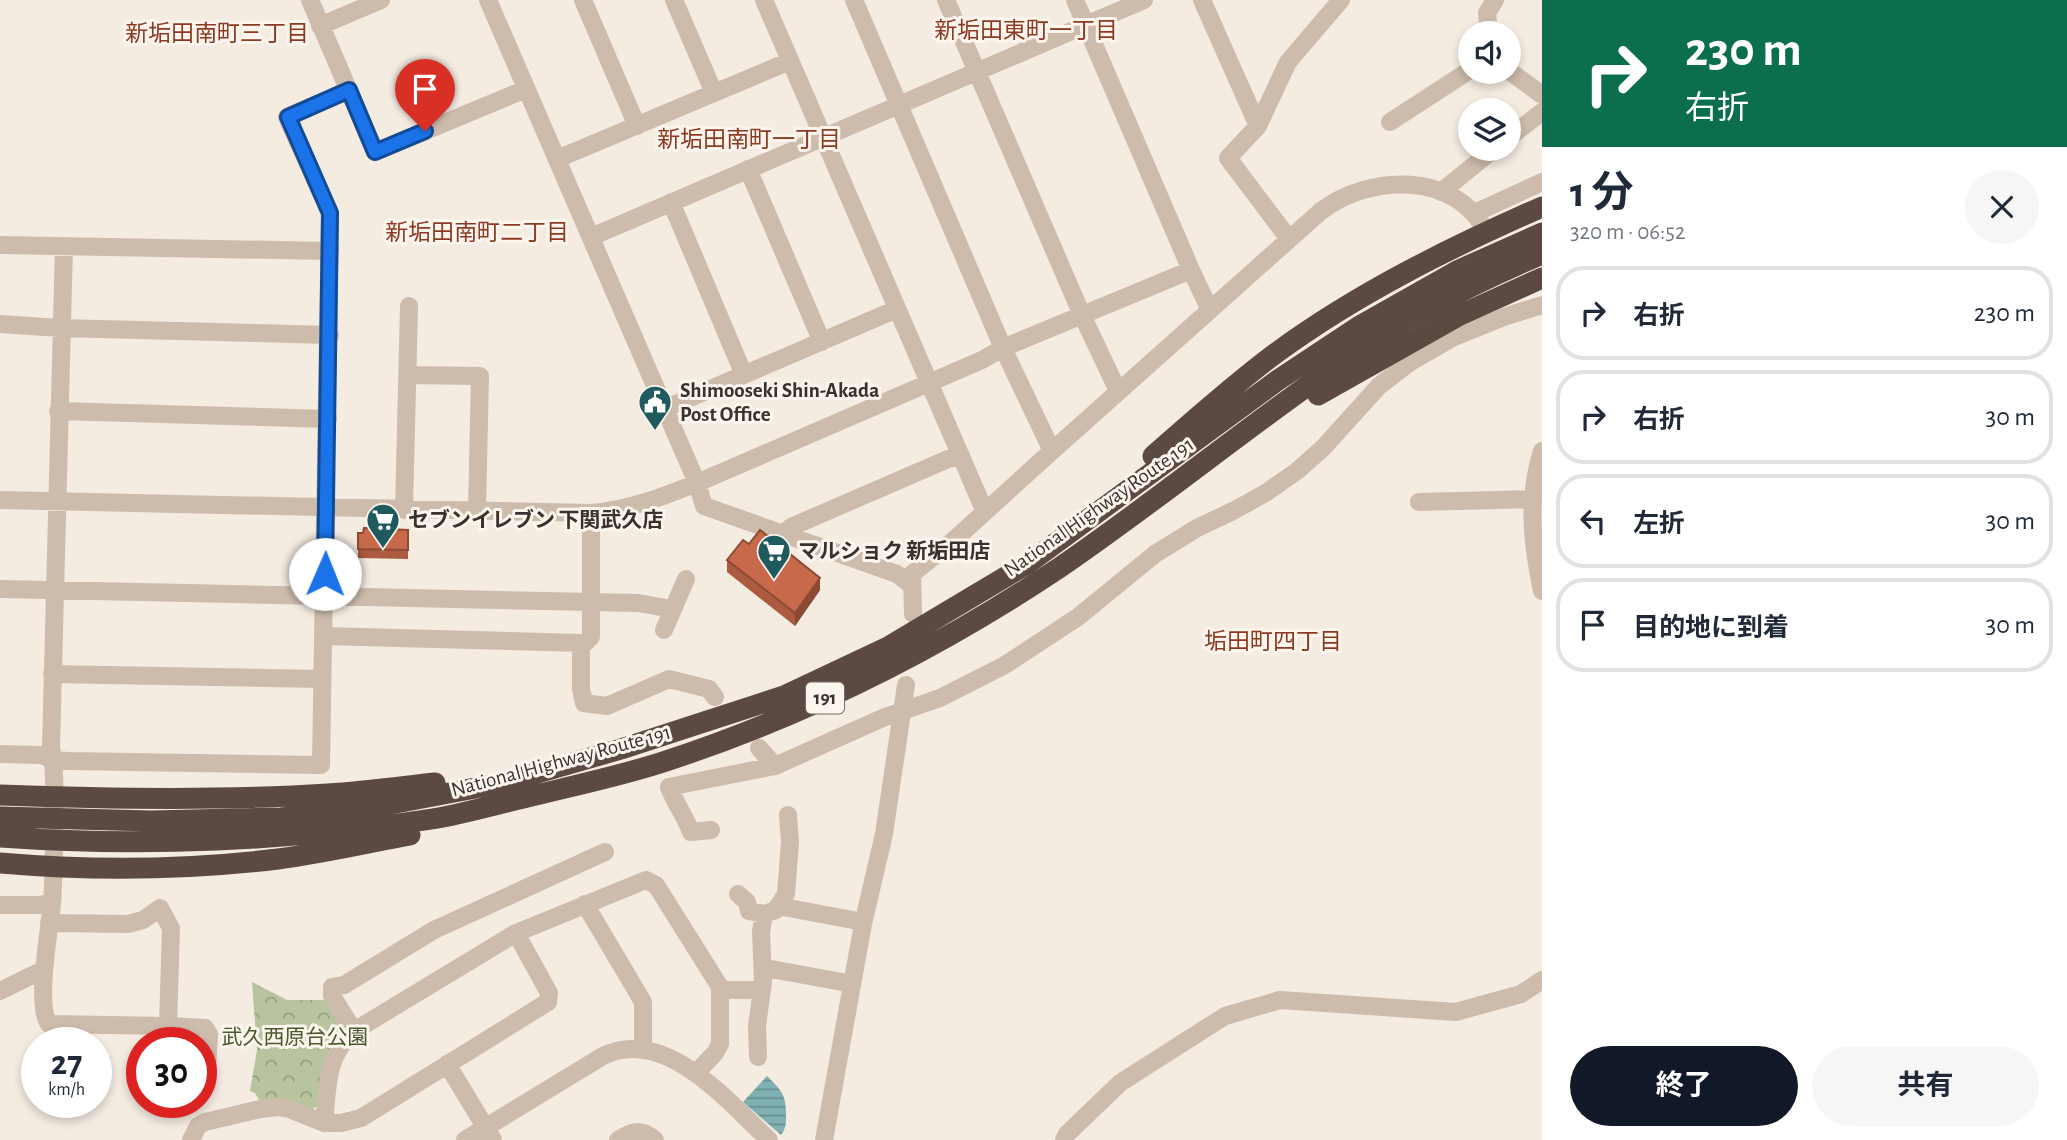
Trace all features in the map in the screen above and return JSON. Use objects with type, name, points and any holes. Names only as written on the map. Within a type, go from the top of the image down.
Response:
[{"type":"highway","points":[[1027,564],[1248,374],[1278,352],[1395,277],[1542,208]]},
{"type":"highway","name":"National Highway Route 191","points":[[0,817],[151,821],[281,818],[364,809],[502,783],[621,749],[784,696],[888,647],[1027,564],[1278,380],[1357,327],[1459,270],[1542,233]]},
{"type":"highway","name":"National Highway Route 191","points":[[0,837],[136,842],[293,835],[435,818],[610,777],[662,762],[775,721],[876,675],[959,631],[1038,581],[1348,357],[1429,308],[1542,254]]},
{"type":"highway","points":[[1175,484],[1343,380],[1458,316],[1542,278]]},
{"type":"highway","points":[[0,863],[53,860],[134,869],[194,866],[310,854],[498,815],[610,777]]},
{"type":"highway","points":[[0,795],[54,802],[316,795],[440,783],[468,790]]},
{"type":"street","points":[[310,0],[375,152],[526,89]]},
{"type":"street","points":[[320,26],[381,0]]},
{"type":"street","points":[[488,0],[697,483],[704,506],[897,574],[911,585]]},
{"type":"street","points":[[583,0],[637,126]]},
{"type":"street","points":[[674,0],[714,93]]},
{"type":"street","points":[[764,0],[985,512]]},
{"type":"street","points":[[854,0],[1003,348],[1052,450]]},
{"type":"street","points":[[946,0],[1082,315],[1118,391]]},
{"type":"street","points":[[1075,0],[1209,308]]},
{"type":"street","points":[[590,237],[1144,0]]},
{"type":"street","points":[[1202,0],[1258,126]]},
{"type":"street","points":[[1488,21],[1487,13],[1495,0]]},
{"type":"street","points":[[1289,239],[1228,158],[1258,126],[1288,62],[1339,1]]},
{"type":"street","points":[[557,159],[790,61]]},
{"type":"street","points":[[1390,122],[1458,79]]},
{"type":"street","points":[[1521,79],[1542,95]]},
{"type":"street","points":[[0,754],[42,755],[53,760],[321,765],[330,213],[288,117],[349,90]]},
{"type":"street","points":[[1521,128],[1542,112]]},
{"type":"street","points":[[1441,192],[1479,161]]},
{"type":"street","points":[[748,169],[822,342]]},
{"type":"street","points":[[1475,213],[1542,182]]},
{"type":"street","points":[[913,614],[912,574],[922,564],[954,540],[1209,308],[1331,203],[1365,188],[1407,184],[1441,192],[1456,199],[1475,213],[1486,232]]},
{"type":"street","points":[[671,202],[744,375]]},
{"type":"street","points":[[0,245],[330,251]]},
{"type":"street","points":[[65,246],[52,674],[52,903],[47,956],[43,970],[44,1017],[49,1024],[186,1027]]},
{"type":"street","points":[[0,500],[591,513],[635,506],[697,483],[982,360],[1003,348],[1191,270]]},
{"type":"street","points":[[711,830],[691,832],[686,816],[669,787],[775,766],[904,710],[940,698],[1005,665],[1079,617],[1155,554],[1197,528],[1280,484],[1323,448],[1360,405],[1409,363],[1452,338],[1542,305]]},
{"type":"street","points":[[404,510],[409,306]]},
{"type":"street","points":[[664,409],[897,309]]},
{"type":"street","points":[[0,324],[330,335]]},
{"type":"street","points":[[408,374],[480,376],[477,511]]},
{"type":"street","points":[[58,411],[328,419]]},
{"type":"street","points":[[1542,452],[1532,499],[1532,545],[1542,591]]},
{"type":"street","points":[[783,534],[791,527],[948,459],[961,456]]},
{"type":"street","points":[[1419,502],[1532,499]]},
{"type":"street","points":[[324,636],[585,643],[592,638],[591,513]]},
{"type":"street","points":[[664,630],[686,579]]},
{"type":"street","points":[[0,589],[592,602],[645,604],[672,609]]},
{"type":"street","points":[[581,643],[581,689],[584,703],[607,706],[669,679],[709,689],[715,696]]},
{"type":"street","points":[[52,674],[322,679]]},
{"type":"street","points":[[824,1140],[863,923],[884,834],[906,685]]},
{"type":"street","points":[[759,748],[775,766]]},
{"type":"street","points":[[758,1057],[757,1026],[767,969],[761,932],[771,910],[786,894],[790,842],[788,815]]},
{"type":"street","points":[[354,1031],[332,996],[331,987],[344,985],[434,930],[475,909],[605,852]]},
{"type":"street","points":[[324,1123],[332,1060],[338,1047],[354,1031],[516,933],[646,880],[656,885],[720,990],[720,1044],[696,1073]]},
{"type":"street","points":[[738,894],[747,902],[749,911],[771,910],[853,920]]},
{"type":"street","points":[[0,905],[52,903]]},
{"type":"street","points":[[585,904],[643,1003],[643,1049]]},
{"type":"street","points":[[49,923],[128,924],[143,920],[160,908],[171,928],[168,1026]]},
{"type":"street","points":[[191,1140],[198,1126],[205,1122],[260,1109],[289,1109],[324,1123],[341,1123],[361,1118],[548,1002],[549,993],[516,933]]},
{"type":"street","points":[[767,969],[842,982]]},
{"type":"street","points":[[0,991],[43,970]]},
{"type":"street","points":[[1064,1140],[1120,1083],[1225,1016],[1280,1000],[1456,1012],[1521,994],[1542,980]]},
{"type":"street","points":[[720,990],[762,990]]},
{"type":"street","points":[[465,1140],[489,1133],[613,1051],[629,1048],[643,1049],[676,1060],[696,1073],[769,1140]]},
{"type":"street","points":[[447,1064],[489,1133]]},
{"type":"street","points":[[618,1140],[633,1131],[647,1133],[655,1140]]},
{"type":"green space","name":"武久西原台公園","points":[[252,982],[287,1000],[325,1000],[342,1024],[319,1105],[308,1112],[261,1103],[255,1093],[250,1091],[257,1050]]},
{"type":"water","points":[[767,1076],[780,1090],[784,1099],[786,1123],[781,1135],[743,1102]]},
{"type":"building","points":[[364,528],[408,530],[408,550],[358,549],[358,533],[363,533]]},
{"type":"building","name":"マルショク 新垢田店","points":[[760,530],[820,578],[795,613],[727,560],[743,540],[749,544]]},
{"type":"place","name":"Shimooseki Shin-Akada Post Office","points":[[655,432]]},
{"type":"place","name":"セブンイレブン 下関武久店","points":[[383,550]]},
{"type":"place","name":"マルショク 新垢田店","points":[[774,581]]},
{"type":"district","name":"新垢田東町一丁目","points":[[1026,31]]},
{"type":"district","name":"新垢田南町三丁目","points":[[217,34]]},
{"type":"district","name":"新垢田南町一丁目","points":[[749,140]]},
{"type":"district","name":"新垢田南町二丁目","points":[[477,233]]},
{"type":"district","name":"垢田町四丁目","points":[[1273,642]]},
{"type":"route","points":[[325,574],[330,213],[288,117],[349,90],[375,152],[425,131]]}]
